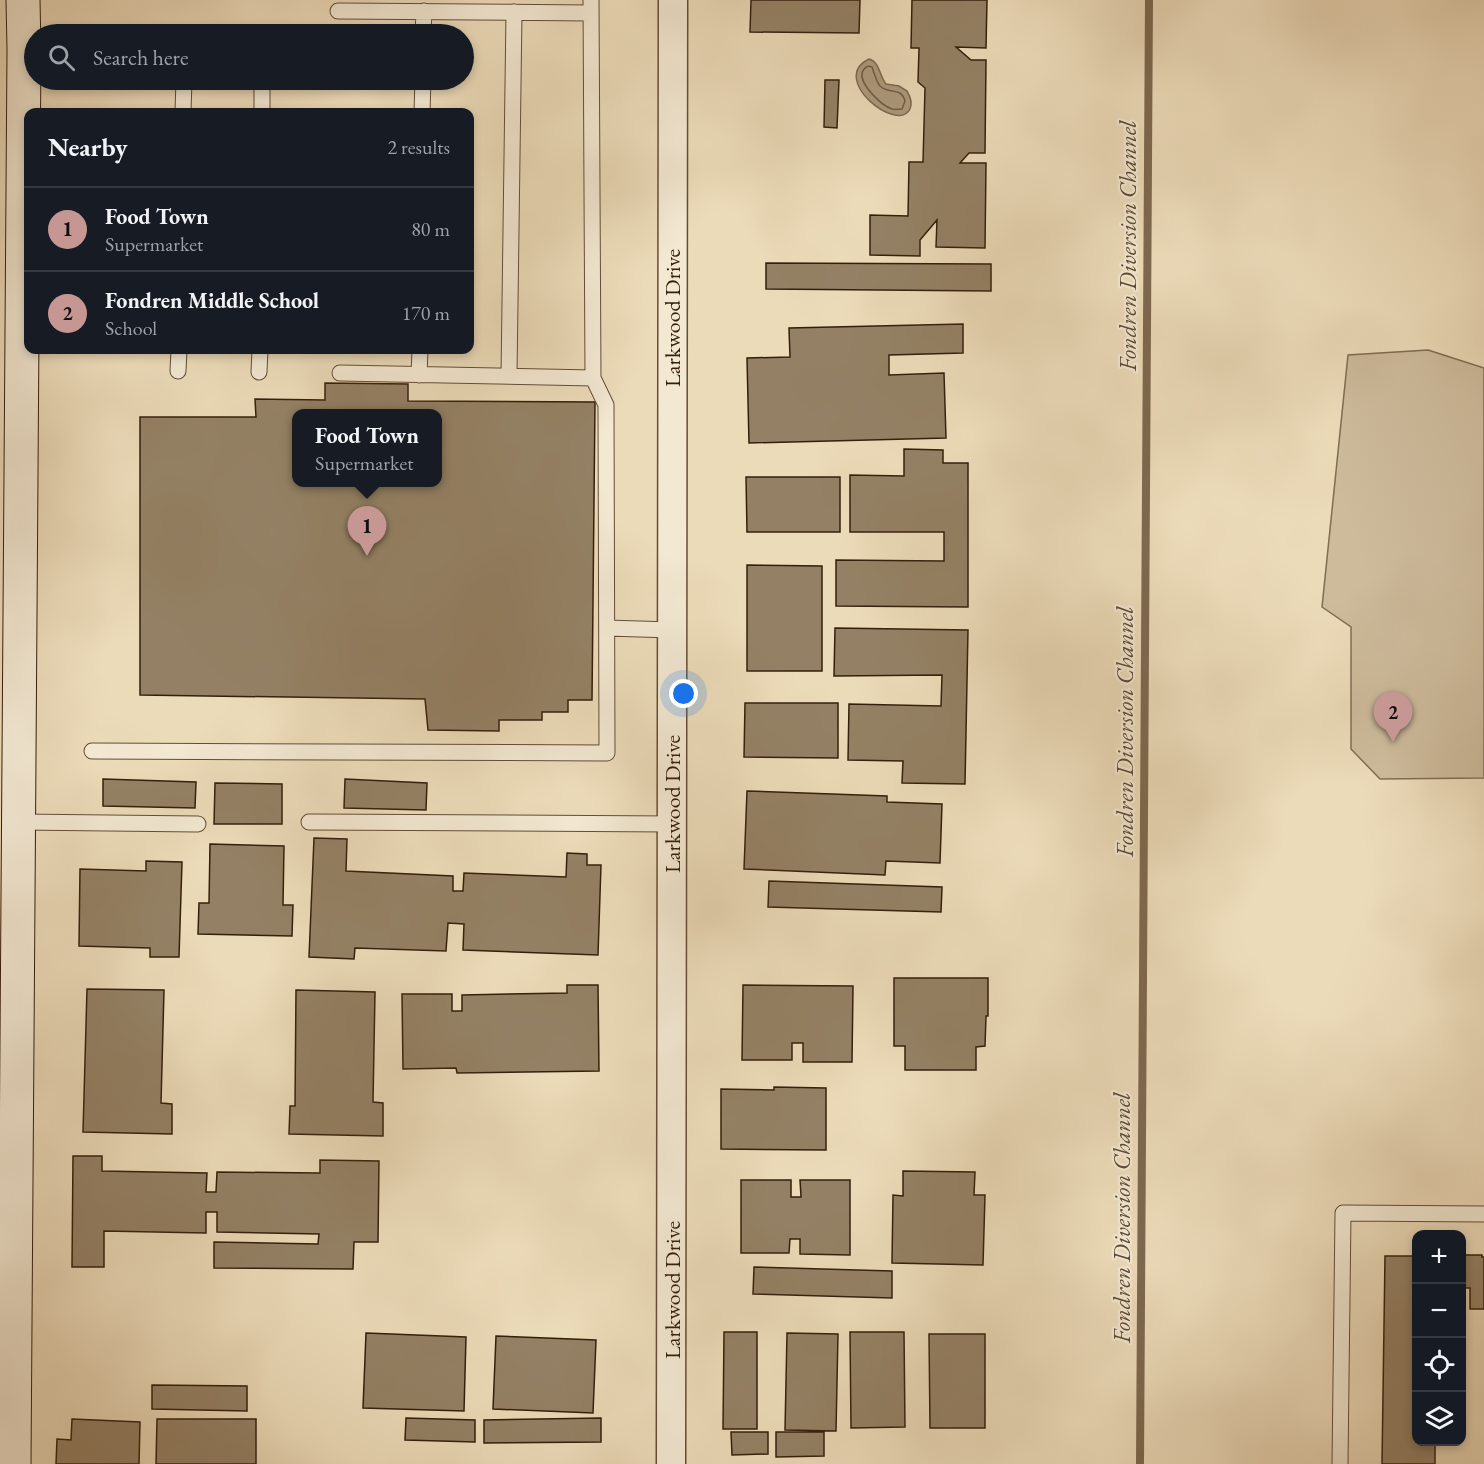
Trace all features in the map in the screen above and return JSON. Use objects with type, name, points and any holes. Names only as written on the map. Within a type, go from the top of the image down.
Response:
[{"type":"main road","points":[[23,0],[26,24]]},
{"type":"main road","points":[[26,108],[27,90]]},
{"type":"main road","points":[[14,1464],[8,1262],[18,822],[9,750],[11,401],[24,147]]},
{"type":"street","name":"Larkwood Drive","points":[[671,1464],[673,0]]},
{"type":"lane","points":[[92,751],[607,753],[606,405],[593,378],[591,6],[514,12],[338,11]]},
{"type":"lane","points":[[423,24],[424,11]]},
{"type":"lane","points":[[509,376],[514,12]]},
{"type":"lane","points":[[183,108],[184,90]]},
{"type":"lane","points":[[262,90],[262,108]]},
{"type":"lane","points":[[422,108],[423,90]]},
{"type":"lane","points":[[178,371],[179,354]]},
{"type":"lane","points":[[259,372],[260,354]]},
{"type":"lane","points":[[419,375],[420,354]]},
{"type":"lane","points":[[340,374],[593,378]]},
{"type":"lane","points":[[607,628],[672,630]]},
{"type":"lane","points":[[18,822],[198,824]]},
{"type":"lane","points":[[309,822],[672,824]]},
{"type":"lane","points":[[1340,1464],[1343,1213],[1484,1214]]},
{"type":"shaded area","points":[[1428,350],[1484,368],[1484,778],[1380,779],[1351,749],[1351,627],[1322,607],[1348,355]]},
{"type":"water","points":[[869,59],[877,66],[886,84],[899,86],[907,91],[911,99],[911,106],[903,115],[893,115],[881,109],[861,90],[856,79],[858,68]]},
{"type":"building","points":[[751,0],[860,0],[859,33],[750,32]]},
{"type":"building","points":[[912,0],[987,0],[986,48],[956,47],[971,60],[986,60],[985,153],[969,153],[960,163],[986,163],[985,248],[936,247],[937,220],[920,240],[920,256],[870,255],[870,215],[908,216],[909,162],[923,162],[925,88],[918,82],[919,48],[911,48]]},
{"type":"building","points":[[825,80],[839,80],[837,128],[824,127]]},
{"type":"building","points":[[766,263],[991,264],[991,291],[766,289]]},
{"type":"building","points":[[963,324],[963,353],[889,355],[889,375],[944,373],[946,438],[749,443],[747,358],[790,357],[789,328]]},
{"type":"building","points":[[325,383],[408,384],[408,401],[595,402],[592,700],[568,700],[568,712],[542,712],[542,720],[499,720],[499,731],[428,730],[425,699],[140,695],[140,417],[256,417],[255,399],[325,400]]},
{"type":"building","points":[[904,449],[943,450],[943,463],[968,463],[968,607],[836,606],[836,560],[944,561],[944,532],[850,532],[850,475],[904,476]]},
{"type":"building","points":[[746,477],[840,477],[840,532],[747,532]]},
{"type":"building","points":[[747,565],[822,566],[822,671],[747,671]]},
{"type":"building","points":[[835,628],[968,630],[965,784],[902,783],[903,761],[848,760],[849,704],[941,706],[942,675],[834,676]]},
{"type":"building","points":[[745,703],[838,703],[838,758],[744,757]]},
{"type":"building","points":[[103,779],[196,782],[195,808],[103,806]]},
{"type":"building","points":[[345,779],[427,783],[426,810],[344,808]]},
{"type":"building","points":[[215,783],[282,784],[282,824],[214,824]]},
{"type":"building","points":[[747,791],[887,796],[887,802],[942,804],[940,863],[886,861],[885,875],[744,869]]},
{"type":"building","points":[[314,838],[347,839],[346,871],[453,876],[453,891],[463,891],[464,873],[566,877],[567,853],[587,854],[587,865],[601,865],[598,955],[463,950],[464,924],[448,923],[446,951],[355,948],[354,959],[309,957]]},
{"type":"building","points":[[210,844],[284,846],[283,905],[293,905],[292,936],[198,934],[199,903],[209,903]]},
{"type":"building","points":[[146,861],[182,862],[179,957],[150,957],[150,948],[79,946],[80,869],[146,871]]},
{"type":"building","points":[[769,881],[942,887],[941,912],[768,907]]},
{"type":"building","points":[[894,978],[988,978],[985,1046],[976,1047],[976,1070],[905,1070],[905,1046],[894,1046]]},
{"type":"building","points":[[567,985],[598,985],[599,1071],[457,1073],[456,1068],[403,1069],[402,994],[452,994],[452,1011],[462,1011],[462,995],[567,993]]},
{"type":"building","points":[[743,985],[853,986],[852,1062],[803,1062],[803,1043],[792,1043],[792,1060],[742,1060]]},
{"type":"building","points":[[87,989],[164,990],[161,1103],[172,1104],[172,1134],[83,1132]]},
{"type":"building","points":[[296,990],[375,992],[373,1102],[383,1103],[383,1136],[289,1134],[290,1106],[295,1106]]},
{"type":"building","points":[[774,1087],[826,1088],[826,1150],[721,1149],[721,1089],[774,1090]]},
{"type":"building","points":[[73,1156],[102,1156],[102,1171],[207,1173],[206,1192],[216,1192],[217,1172],[320,1173],[320,1160],[379,1161],[378,1242],[354,1242],[353,1269],[214,1268],[214,1242],[318,1244],[319,1234],[217,1232],[217,1212],[206,1212],[206,1233],[104,1231],[104,1267],[72,1267]]},
{"type":"building","points":[[903,1171],[975,1172],[974,1195],[985,1195],[983,1265],[892,1263],[893,1195],[903,1196]]},
{"type":"building","points":[[741,1180],[791,1180],[791,1197],[801,1197],[800,1180],[850,1180],[850,1255],[800,1254],[800,1239],[790,1239],[789,1253],[741,1253]]},
{"type":"building","points":[[1466,1255],[1482,1255],[1484,1257],[1484,1309],[1470,1309],[1470,1288],[1466,1288]]},
{"type":"building","points":[[1385,1256],[1412,1256],[1412,1446],[1435,1446],[1435,1464],[1382,1464]]},
{"type":"building","points":[[754,1267],[892,1271],[892,1298],[753,1294]]},
{"type":"building","points":[[724,1332],[757,1332],[757,1429],[723,1429]]},
{"type":"building","points":[[850,1332],[904,1332],[905,1427],[851,1428]]},
{"type":"building","points":[[366,1333],[466,1337],[464,1411],[363,1408]]},
{"type":"building","points":[[787,1333],[838,1334],[836,1431],[785,1430]]},
{"type":"building","points":[[929,1334],[985,1334],[985,1428],[930,1428]]},
{"type":"building","points":[[496,1336],[596,1340],[593,1413],[493,1409]]},
{"type":"building","points":[[152,1385],[247,1386],[247,1411],[152,1409]]},
{"type":"building","points":[[406,1418],[475,1420],[475,1442],[405,1440]]},
{"type":"building","points":[[601,1418],[601,1442],[484,1443],[484,1420]]},
{"type":"building","points":[[72,1419],[140,1422],[139,1464],[56,1464],[57,1439],[71,1440]]},
{"type":"building","points":[[157,1419],[256,1419],[256,1464],[156,1464]]},
{"type":"building","points":[[731,1432],[768,1432],[768,1454],[732,1455]]},
{"type":"building","points":[[776,1432],[824,1432],[824,1456],[776,1457]]},
{"type":"waterway","name":"Fondren Diversion Channel","points":[[1140,1464],[1149,0]]},
{"type":"place","name":"Food Town","points":[[367,556]]},
{"type":"place","name":"Fondren Middle School","points":[[1393,742]]}]
